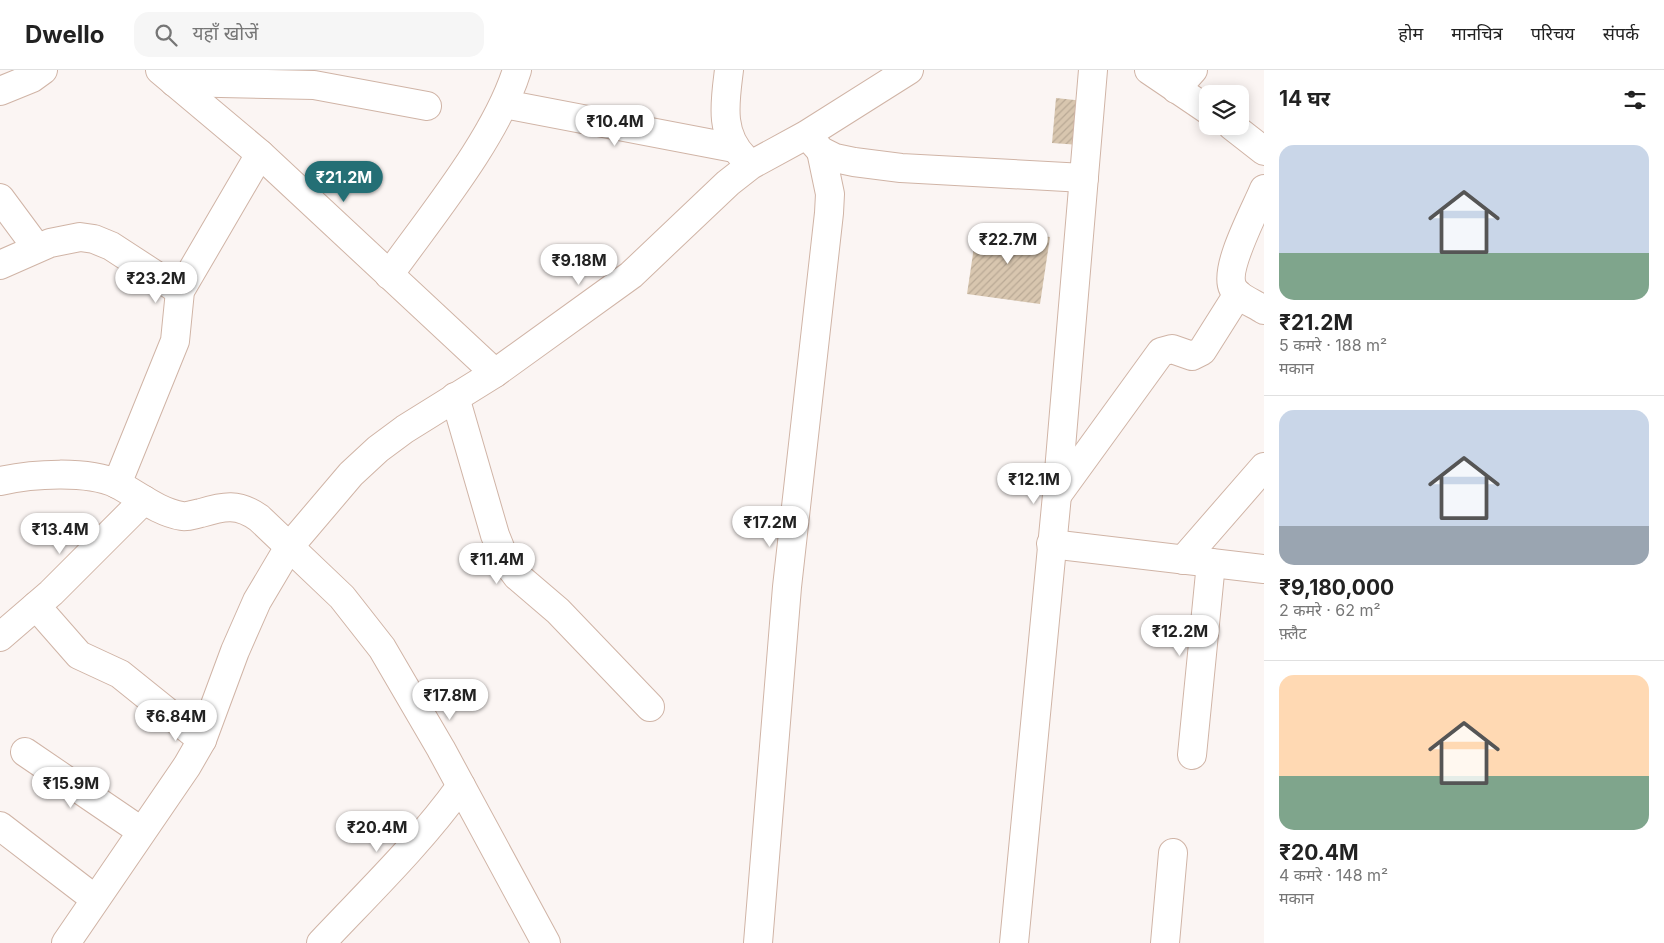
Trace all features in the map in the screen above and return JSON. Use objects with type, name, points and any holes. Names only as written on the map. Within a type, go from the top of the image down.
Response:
[{"type":"street","points":[[2,85],[32,78],[43,70]]},
{"type":"street","points":[[389,275],[446,195],[504,104],[516,70]]},
{"type":"street","points":[[728,70],[725,108],[728,133],[743,157]]},
{"type":"street","points":[[504,104],[743,157],[814,143],[908,70]]},
{"type":"street","points":[[1014,943],[1057,495],[1093,70]]},
{"type":"street","points":[[1150,70],[1185,80],[1199,98]]},
{"type":"street","points":[[167,76],[260,154],[494,373]]},
{"type":"street","points":[[167,76],[314,85],[427,106]]},
{"type":"street","points":[[1244,135],[1264,151]]},
{"type":"street","points":[[814,143],[835,158],[901,168],[1084,178]]},
{"type":"street","points":[[758,943],[787,587],[829,213],[829,186],[814,143]]},
{"type":"street","points":[[117,484],[175,341],[180,291],[260,154]]},
{"type":"street","points":[[66,943],[187,766],[202,740],[235,651],[257,601],[289,547],[351,474],[378,449],[455,396],[494,373],[631,274],[657,252],[728,183],[743,157]]},
{"type":"street","points":[[1264,189],[1234,259],[1231,282],[1233,290],[1264,310]]},
{"type":"street","points":[[0,198],[37,248]]},
{"type":"street","points":[[0,264],[50,243],[80,237],[94,238],[111,246],[180,291]]},
{"type":"street","points":[[1057,495],[1161,352],[1172,349],[1192,356],[1202,351],[1238,294]]},
{"type":"street","points":[[455,396],[495,535],[505,560],[517,576],[558,611],[650,707]]},
{"type":"street","points":[[1183,560],[1264,467]]},
{"type":"street","points":[[0,481],[85,475],[117,484],[144,500],[184,517],[218,508],[246,509],[259,518],[342,598],[363,621],[401,677],[546,943]]},
{"type":"street","points":[[0,637],[36,606],[144,500]]},
{"type":"street","points":[[1051,544],[1264,569]]},
{"type":"street","points":[[1192,755],[1211,563]]},
{"type":"street","points":[[36,606],[79,655],[120,674],[202,740]]},
{"type":"street","points":[[24,752],[141,831]]},
{"type":"street","points":[[321,943],[413,846],[461,786]]},
{"type":"street","points":[[0,826],[95,899]]},
{"type":"street","points":[[1165,943],[1173,853]]},
{"type":"building","points":[[1056,98],[1084,101],[1080,145],[1052,143]]},
{"type":"building","points":[[977,227],[1050,237],[1040,304],[967,294]]}]
